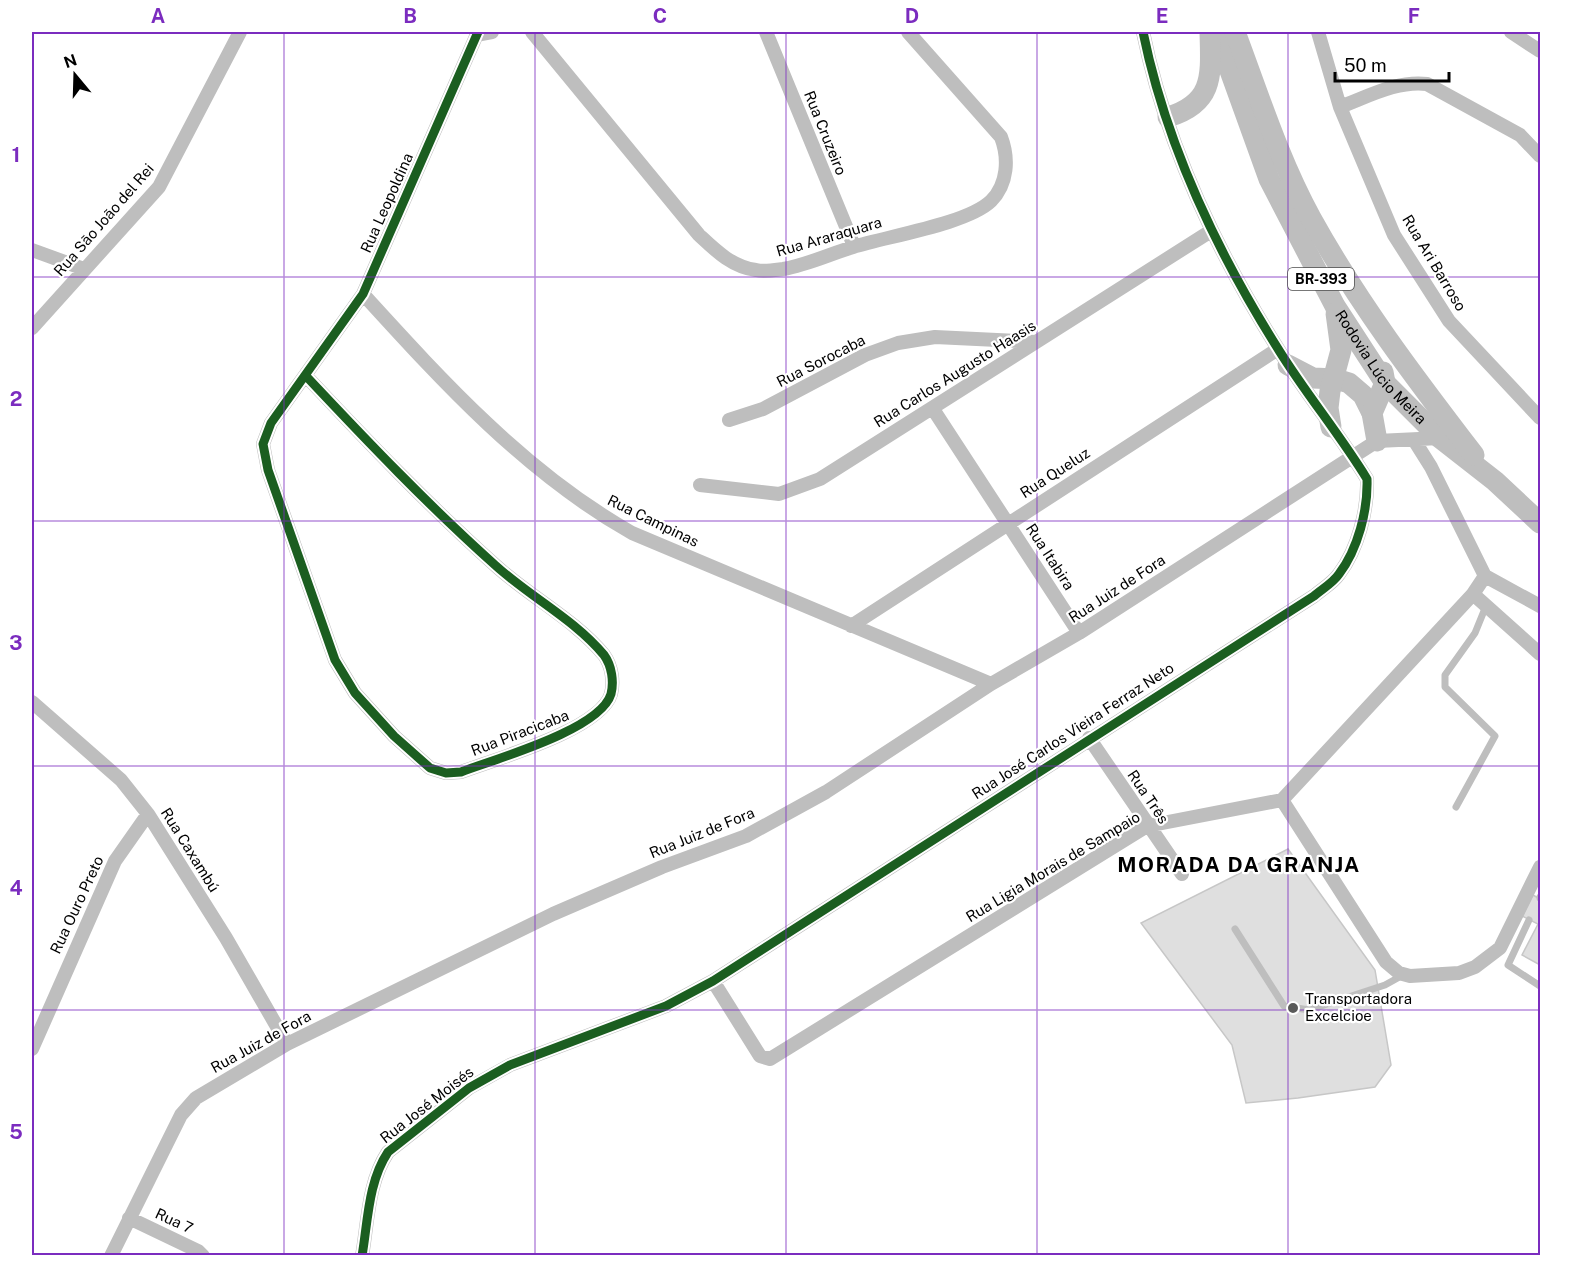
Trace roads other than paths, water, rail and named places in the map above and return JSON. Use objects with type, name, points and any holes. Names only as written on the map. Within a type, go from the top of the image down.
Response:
[{"type":"main road","points":[[1168,117],[1192,108],[1208,86],[1211,72],[1210,32]]},
{"type":"main road","name":"Rodovia Lúcio Meira","points":[[1216,32],[1269,179],[1335,306],[1385,383],[1440,438],[1495,481],[1540,523]]},
{"type":"main road","name":"Rodovia Lúcio Meira","points":[[1235,32],[1310,216],[1372,320],[1413,378],[1495,481]]},
{"type":"main road","points":[[1310,216],[1313,236],[1323,262],[1377,352],[1385,383],[1372,413]]},
{"type":"main road","points":[[1331,427],[1328,408],[1330,392],[1336,379],[1341,350],[1335,306]]},
{"type":"main road","points":[[1283,357],[1313,378],[1336,379],[1349,383],[1359,391],[1372,413],[1377,441]]},
{"type":"street","name":"Rua São João del Rei","points":[[32,328],[159,187],[171,169],[240,32]]},
{"type":"street","points":[[477,33],[492,32]]},
{"type":"street","name":"Rua Araraquara","points":[[532,32],[699,235],[721,255],[741,267],[757,271],[775,270],[957,218],[980,209],[992,200],[1000,188],[1006,167],[1006,150],[1001,137],[908,32]]},
{"type":"street","name":"Rua Cruzeiro","points":[[766,32],[854,246]]},
{"type":"street","name":"Rua José Carlos Vieira Ferraz Neto","points":[[713,981],[1314,596],[1338,576],[1354,544],[1363,517],[1367,479],[1283,357],[1211,231],[1168,117],[1143,32]]},
{"type":"street","name":"Rua Ari Barroso","points":[[1318,32],[1340,107],[1394,235],[1449,321],[1540,418]]},
{"type":"street","points":[[1511,32],[1540,51]]},
{"type":"street","name":"Rua Leopoldina","points":[[306,376],[363,294],[477,33]]},
{"type":"street","points":[[1340,107],[1401,85],[1415,82],[1427,84],[1520,135],[1540,156]]},
{"type":"street","name":"Rua Carlos Augusto Haasis","points":[[700,484],[779,494],[820,479],[1211,231]]},
{"type":"street","points":[[32,250],[84,269]]},
{"type":"street","name":"Rua Campinas","points":[[363,294],[452,392],[523,456],[595,512],[632,533],[991,684]]},
{"type":"street","name":"Rua Sorocaba","points":[[729,420],[763,409],[865,355],[898,343],[935,336],[1036,342]]},
{"type":"street","name":"Rua Queluz","points":[[852,626],[1008,524],[1283,357]]},
{"type":"street","name":"Rua Piracicaba","points":[[306,376],[436,510],[497,567],[579,630],[605,657],[612,671],[611,694],[604,707],[587,723],[461,772],[446,773],[430,768],[401,742],[355,693],[335,660],[324,631],[268,470],[263,444],[271,423],[306,376]]},
{"type":"street","name":"Rua Itabira","points":[[933,409],[1079,633]]},
{"type":"street","name":"Rua Juiz de Fora","points":[[111,1256],[188,1105],[196,1098],[287,1044],[553,914],[662,867],[746,836],[826,792],[991,684],[1079,633],[1377,441],[1440,438]]},
{"type":"street","points":[[1414,440],[1485,576],[1540,606]]},
{"type":"street","points":[[1485,576],[1473,594],[1282,800],[1386,962],[1403,975],[1459,973],[1491,957],[1506,937],[1540,867]]},
{"type":"street","points":[[1473,594],[1540,654]]},
{"type":"street","name":"Rua Caxambú","points":[[32,702],[121,780],[148,814],[226,938],[287,1044]]},
{"type":"street","name":"Rua Três","points":[[1089,738],[1182,874]]},
{"type":"street","name":"Rua Ligia Morais de Sampaio","points":[[713,981],[760,1056],[770,1059],[1147,826],[1282,800]]},
{"type":"street","name":"Rua Ouro Preto","points":[[32,1049],[115,861],[148,814]]},
{"type":"street","name":"Rua José Moisés","points":[[362,1256],[374,1184],[381,1162],[388,1152],[469,1088],[510,1065],[666,1006],[713,981]]},
{"type":"street","name":"Rua 7","points":[[129,1218],[198,1251],[202,1256]]},
{"type":"lane","points":[[1456,807],[1495,736],[1445,687],[1445,675],[1474,633],[1486,606]]},
{"type":"lane","points":[[1529,920],[1508,965],[1540,986]]},
{"type":"lane","points":[[1235,928],[1284,1006],[1309,1010],[1384,985],[1403,975]]},
{"type":"place","name":"Transportadora Excelcioe","points":[[1293,1008]]},
{"type":"district","name":"MORADA DA GRANJA","points":[[1239,865]]}]
